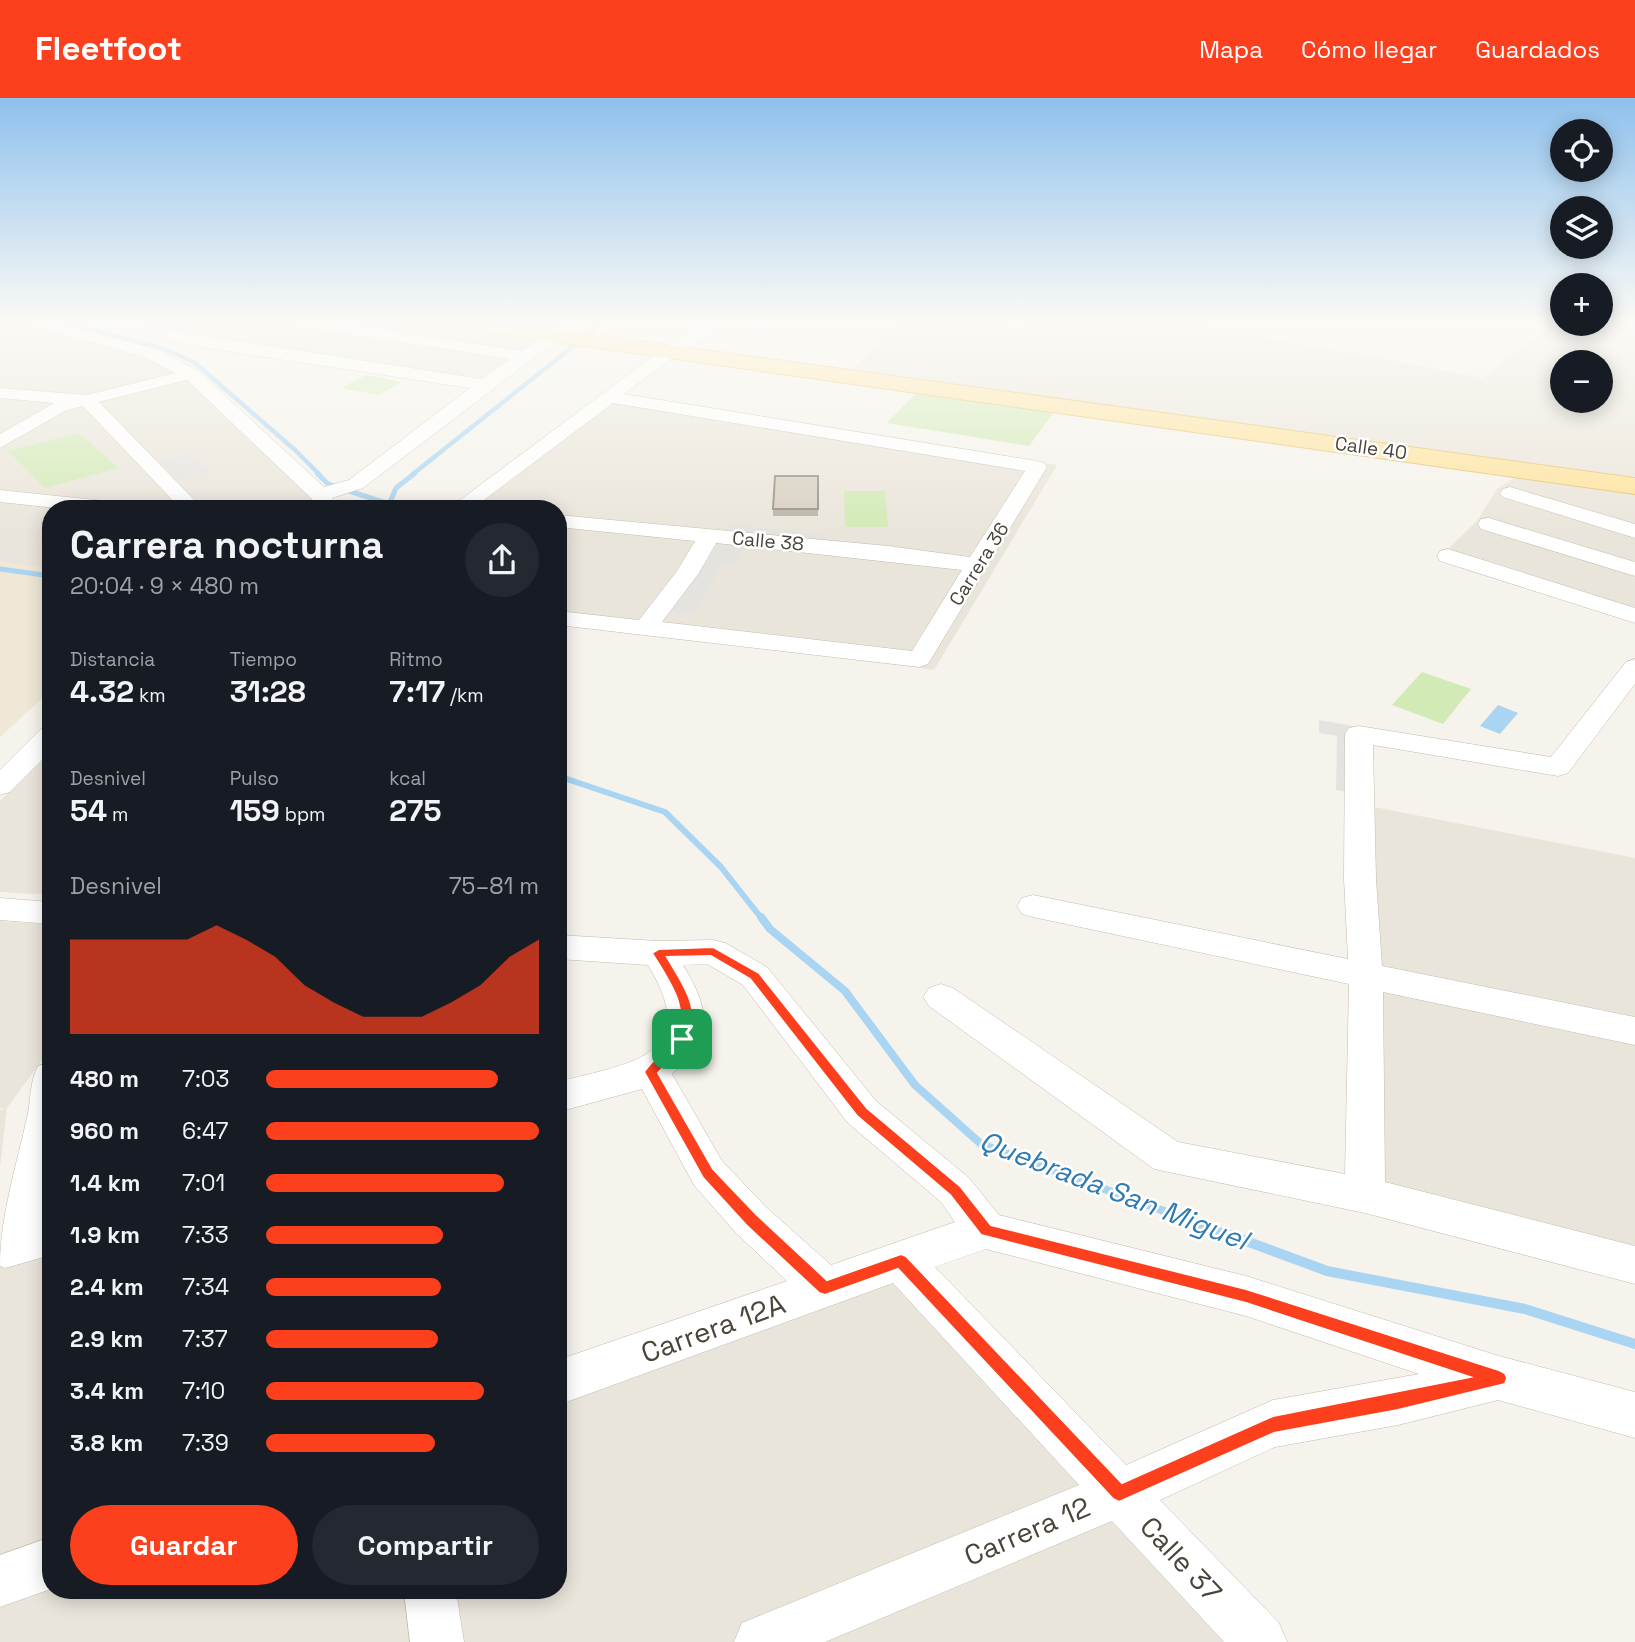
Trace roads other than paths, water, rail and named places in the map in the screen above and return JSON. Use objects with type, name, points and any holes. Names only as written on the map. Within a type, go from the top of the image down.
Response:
[{"type":"main road","name":"Calle 40","points":[[976,392],[1635,483]]},
{"type":"street","points":[[0,442],[60,407],[119,392]]},
{"type":"street","points":[[211,392],[327,499],[356,484],[476,392]]},
{"type":"street","points":[[472,500],[625,392]]},
{"type":"street","points":[[0,393],[87,400],[184,500]]},
{"type":"street","points":[[491,500],[616,399]]},
{"type":"street","name":"Carrera 36","points":[[616,399],[1037,467],[919,659],[646,627]]},
{"type":"street","points":[[1510,493],[1635,531]]},
{"type":"street","points":[[0,496],[42,500]]},
{"type":"street","name":"Calle 38","points":[[567,522],[978,565]]},
{"type":"street","points":[[1489,524],[1635,569]]},
{"type":"street","points":[[567,619],[646,627],[687,573],[709,535]]},
{"type":"street","points":[[1448,556],[1635,616]]},
{"type":"street","points":[[1365,1195],[1366,976],[1360,879],[1359,734],[1558,767],[1635,667]]},
{"type":"street","points":[[0,786],[42,744]]},
{"type":"street","points":[[1032,906],[1635,1031]]},
{"type":"street","points":[[0,909],[42,912]]},
{"type":"street","points":[[567,948],[659,953],[713,952],[755,976],[862,1112],[955,1191],[986,1230],[1246,1296],[1499,1378],[1635,1415]]},
{"type":"street","points":[[567,1095],[651,1072],[682,1039],[687,1019],[684,998],[659,953]]},
{"type":"street","points":[[941,996],[1168,1157],[1365,1195],[1635,1265]]},
{"type":"street","points":[[651,1072],[708,1173],[751,1220],[825,1288]]},
{"type":"street","points":[[24,1244],[42,1142]]},
{"type":"street","name":"Carrera 12A","points":[[567,1380],[986,1230]]},
{"type":"street","name":"Calle 37","points":[[901,1261],[1260,1642]]},
{"type":"street","name":"Carrera 12","points":[[761,1642],[1119,1493],[1273,1424],[1398,1402],[1499,1378]]},
{"type":"street","points":[[0,1581],[42,1566]]},
{"type":"street","points":[[431,1599],[437,1642]]},
{"type":"water","points":[[1498,705],[1518,713],[1500,734],[1480,726]]},
{"type":"waterway","points":[[228,392],[319,474]]},
{"type":"waterway","name":"Quebrada San Miguel","points":[[413,474],[516,392]]},
{"type":"waterway","points":[[317,473],[328,484],[377,500]]},
{"type":"waterway","name":"Quebrada San Miguel","points":[[391,500],[396,488],[415,473]]},
{"type":"waterway","points":[[0,569],[42,575]]},
{"type":"waterway","name":"Quebrada San Miguel","points":[[567,779],[665,812],[721,867],[762,919]]},
{"type":"waterway","name":"Quebrada San Miguel","points":[[761,917],[770,929],[845,991],[915,1085],[981,1144],[1235,1237]]},
{"type":"waterway","name":"Quebrada San Miguel","points":[[1230,1235],[1327,1271],[1525,1309],[1635,1344]]}]
